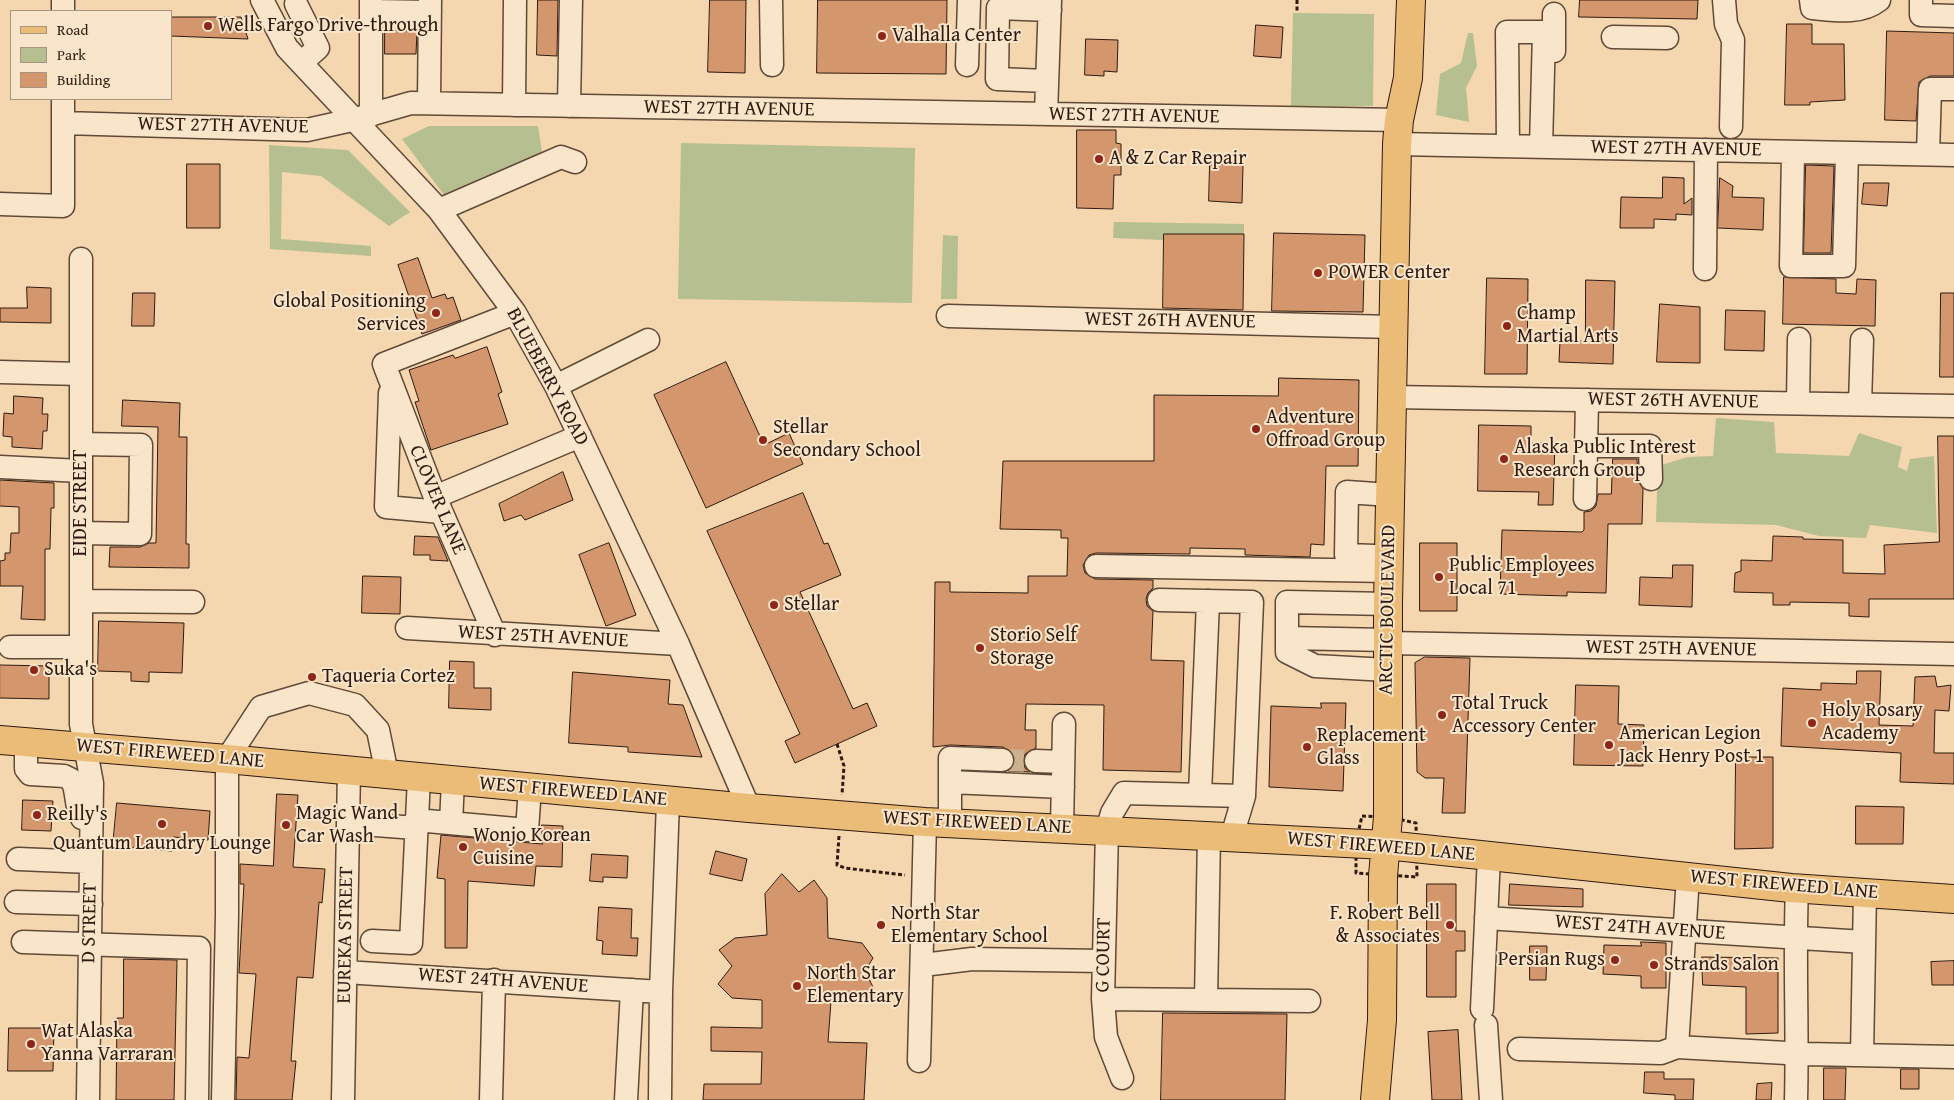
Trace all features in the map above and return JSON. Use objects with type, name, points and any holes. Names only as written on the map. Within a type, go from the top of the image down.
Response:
[{"type":"main road","name":"ARCTIC BOULEVARD","points":[[1375,1100],[1382,1020],[1391,397],[1398,132],[1392,79],[1393,0]]},
{"type":"main road","name":"ARCTIC BOULEVARD","points":[[1398,132],[1408,78],[1411,0]]},
{"type":"main road","name":"WEST FIREWEED LANE","points":[[13,741],[227,758],[668,801],[938,823],[1221,835],[1386,845],[1797,888],[1954,899]]},
{"type":"street","name":"BLUEBERRY ROAD","points":[[262,0],[286,48],[300,63],[362,117],[439,210],[515,313],[556,386],[580,436],[678,644],[749,808]]},
{"type":"street","points":[[514,105],[515,0]]},
{"type":"street","points":[[569,106],[571,0]]},
{"type":"street","points":[[771,0],[772,65]]},
{"type":"street","points":[[967,65],[969,0]]},
{"type":"street","points":[[1724,0],[1726,24],[1733,40],[1731,127]]},
{"type":"street","points":[[1811,4],[1854,10],[1870,7],[1879,0]]},
{"type":"street","points":[[298,1],[318,48],[300,63]]},
{"type":"street","points":[[362,117],[371,5],[430,6],[429,103]]},
{"type":"street","points":[[1046,114],[1050,5],[998,8],[997,79],[1047,81]]},
{"type":"street","points":[[1921,7],[1954,16]]},
{"type":"street","points":[[1546,147],[1554,14]]},
{"type":"street","points":[[1508,146],[1507,32],[1544,32],[1546,147]]},
{"type":"street","points":[[1613,37],[1667,38]]},
{"type":"street","points":[[1928,154],[1930,89],[1954,89]]},
{"type":"street","points":[[0,204],[63,206],[63,100]]},
{"type":"street","name":"WEST 27TH AVENUE","points":[[63,123],[307,130],[411,103],[429,103],[1046,114],[1398,132],[1508,146],[1954,155]]},
{"type":"street","points":[[1705,269],[1706,150]]},
{"type":"street","points":[[1793,152],[1790,266],[1844,266],[1847,152]]},
{"type":"street","points":[[439,210],[562,157],[574,162]]},
{"type":"street","name":"EIDE STREET","points":[[81,259],[81,724],[84,747]]},
{"type":"street","name":"CLOVER LANE","points":[[495,635],[438,504],[384,364],[515,313]]},
{"type":"street","name":"WEST 26TH AVENUE","points":[[948,316],[1393,326]]},
{"type":"street","points":[[1798,403],[1799,339]]},
{"type":"street","points":[[556,386],[648,340]]},
{"type":"street","points":[[1860,404],[1862,340]]},
{"type":"street","points":[[0,372],[81,374]]},
{"type":"street","points":[[391,385],[386,507],[438,504],[580,436]]},
{"type":"street","name":"WEST 26TH AVENUE","points":[[1391,397],[1954,406]]},
{"type":"street","points":[[1585,499],[1587,400]]},
{"type":"street","points":[[81,444],[141,445],[140,534],[81,533]]},
{"type":"street","points":[[1586,446],[1650,446],[1651,480]]},
{"type":"street","points":[[0,468],[81,471]]},
{"type":"street","points":[[1388,564],[1346,556],[1347,492],[1390,495]]},
{"type":"street","points":[[1096,566],[1388,564]]},
{"type":"street","points":[[1159,600],[1252,602],[1244,796],[1221,835],[1206,1000]]},
{"type":"street","points":[[81,601],[194,602]]},
{"type":"street","points":[[1208,601],[1200,794],[1244,796]]},
{"type":"street","name":"WEST 25TH AVENUE","points":[[1388,604],[1287,602],[1287,652],[1315,666],[1387,651],[1954,654]]},
{"type":"street","name":"WEST 25TH AVENUE","points":[[407,628],[495,635],[678,644]]},
{"type":"street","points":[[10,647],[81,647]]},
{"type":"street","points":[[223,1100],[227,915],[227,758],[261,707],[309,693],[355,705],[378,730],[387,774]]},
{"type":"street","points":[[1062,828],[1064,724]]},
{"type":"street","points":[[13,741],[30,774],[64,776],[72,780],[77,792],[77,809],[82,818],[92,818]]},
{"type":"street","name":"D STREET","points":[[84,747],[92,784],[88,1100]]},
{"type":"street","points":[[919,1061],[923,965],[938,823],[950,782],[950,758],[1002,760]]},
{"type":"street","points":[[1036,761],[1063,762]]},
{"type":"street","name":"EUREKA STREET","points":[[343,1100],[349,770]]},
{"type":"street","points":[[372,941],[411,943],[419,778]]},
{"type":"street","points":[[452,823],[454,781]]},
{"type":"street","points":[[950,782],[1063,787]]},
{"type":"street","points":[[348,824],[452,823],[527,830],[530,788]]},
{"type":"street","name":"G COURT","points":[[1122,1078],[1106,1037],[1103,999],[1107,830],[1112,813],[1124,793],[1200,794]]},
{"type":"street","points":[[660,1100],[661,992],[668,801]]},
{"type":"street","points":[[1489,856],[1484,1017],[1491,1100]]},
{"type":"street","points":[[18,859],[91,862]]},
{"type":"street","points":[[1677,1047],[1688,876]]},
{"type":"street","points":[[1796,1100],[1798,1053],[1794,938],[1797,888]]},
{"type":"street","points":[[1862,1055],[1865,893]]},
{"type":"street","points":[[16,902],[91,904]]},
{"type":"street","name":"WEST 24TH AVENUE","points":[[1486,918],[1864,942]]},
{"type":"street","points":[[23,942],[198,948],[196,1100]]},
{"type":"street","points":[[923,965],[972,959],[1103,961]]},
{"type":"street","name":"WEST 24TH AVENUE","points":[[346,972],[661,992]]},
{"type":"street","points":[[490,1100],[494,980]]},
{"type":"street","points":[[626,1100],[632,990]]},
{"type":"street","points":[[1103,999],[1309,1001]]},
{"type":"street","points":[[1520,1049],[1661,1053],[1677,1047],[1798,1053],[1954,1057]]},
{"type":"path","points":[[1297,0],[1297,13]]},
{"type":"path","points":[[837,744],[844,766],[842,797]]},
{"type":"path","points":[[839,837],[837,865],[845,868],[913,876]]},
{"type":"green space","points":[[1293,13],[1374,14],[1373,106],[1291,106]]},
{"type":"green space","points":[[1468,33],[1473,33],[1477,66],[1466,88],[1469,122],[1436,115],[1440,74],[1461,63]]},
{"type":"green space","points":[[429,126],[538,126],[542,152],[447,199],[402,139]]},
{"type":"green space","points":[[681,143],[915,148],[912,303],[678,299]]},
{"type":"green space","points":[[269,145],[348,150],[410,212],[389,226],[321,176],[282,172],[281,239],[371,246],[371,256],[270,249]]},
{"type":"green space","points":[[1114,222],[1244,224],[1244,234],[1164,234],[1163,240],[1113,238]]},
{"type":"green space","points":[[943,235],[958,236],[957,299],[941,299]]},
{"type":"green space","points":[[1716,418],[1774,422],[1776,453],[1849,456],[1859,433],[1902,447],[1898,467],[1907,471],[1910,459],[1934,456],[1937,533],[1870,525],[1866,538],[1819,536],[1776,525],[1656,522],[1658,466],[1688,457],[1713,456]]},
{"type":"building","points":[[538,0],[558,0],[557,56],[537,55]]},
{"type":"building","points":[[710,0],[746,0],[745,73],[708,72]]},
{"type":"building","name":"Valhalla Center","points":[[818,0],[947,0],[946,74],[817,73]]},
{"type":"building","points":[[1580,0],[1698,0],[1697,19],[1579,17]]},
{"type":"building","name":"Wells Fargo Drive-through","points":[[172,17],[241,17],[248,39],[172,36]]},
{"type":"building","points":[[1787,24],[1812,24],[1812,44],[1844,44],[1845,100],[1810,102],[1810,105],[1785,105]]},
{"type":"building","points":[[1256,25],[1283,27],[1281,58],[1254,56]]},
{"type":"building","points":[[385,30],[417,31],[416,54],[385,54]]},
{"type":"building","points":[[1887,31],[1954,33],[1954,76],[1930,76],[1919,82],[1916,121],[1885,120]]},
{"type":"building","points":[[1086,39],[1118,40],[1117,72],[1104,71],[1104,76],[1085,75]]},
{"type":"building","name":"A & Z Car Repair","points":[[1077,130],[1116,130],[1116,143],[1121,144],[1121,175],[1114,175],[1113,209],[1077,208]]},
{"type":"building","points":[[187,164],[220,164],[220,228],[187,228]]},
{"type":"building","points":[[1210,164],[1243,165],[1242,203],[1209,201]]},
{"type":"building","points":[[1806,165],[1834,166],[1831,253],[1804,253]]},
{"type":"building","points":[[1663,177],[1684,178],[1684,204],[1692,198],[1692,215],[1676,214],[1676,220],[1654,219],[1654,228],[1620,228],[1621,197],[1662,198]]},
{"type":"building","points":[[1720,178],[1733,186],[1732,197],[1764,198],[1763,230],[1718,228]]},
{"type":"building","points":[[1864,183],[1889,183],[1887,206],[1862,204]]},
{"type":"building","name":"POWER Center","points":[[1274,233],[1365,235],[1363,312],[1272,311]]},
{"type":"building","points":[[1164,234],[1244,234],[1243,310],[1163,308]]},
{"type":"building","points":[[418,258],[432,298],[445,294],[447,299],[453,297],[461,320],[422,334],[398,265]]},
{"type":"building","points":[[1784,277],[1836,279],[1836,293],[1856,294],[1857,279],[1876,280],[1875,326],[1783,324]]},
{"type":"building","name":"Champ Martial Arts","points":[[1487,278],[1528,279],[1527,374],[1485,374]]},
{"type":"building","points":[[1586,280],[1615,281],[1613,364],[1559,362],[1560,341],[1585,341]]},
{"type":"building","points":[[27,287],[51,288],[51,323],[0,322],[0,308],[27,308]]},
{"type":"building","points":[[133,293],[155,293],[154,326],[132,326]]},
{"type":"building","points":[[1941,293],[1954,293],[1954,377],[1940,377]]},
{"type":"building","points":[[1660,304],[1700,307],[1700,363],[1657,362]]},
{"type":"building","points":[[1726,310],[1765,311],[1764,351],[1725,350]]},
{"type":"building","points":[[487,347],[502,392],[498,394],[508,424],[431,450],[415,402],[419,401],[409,370],[453,355],[455,358]]},
{"type":"building","points":[[726,362],[764,445],[789,433],[803,464],[706,508],[654,395]]},
{"type":"building","points":[[1279,378],[1359,380],[1358,466],[1326,466],[1324,545],[1311,544],[1310,557],[1245,555],[1245,549],[1190,548],[1190,554],[1096,553],[1089,555],[1083,565],[1085,573],[1095,579],[1153,580],[1153,588],[1148,593],[1146,599],[1147,606],[1153,611],[1151,660],[1184,661],[1181,772],[1103,770],[1104,705],[1026,704],[1025,730],[1036,730],[1036,748],[1025,754],[1023,760],[1025,768],[1030,772],[1008,771],[1013,767],[1015,760],[1013,753],[1003,747],[950,745],[933,747],[935,582],[950,582],[950,592],[1028,593],[1028,576],[1067,576],[1068,538],[1061,538],[1061,530],[1000,529],[1003,461],[1154,461],[1154,395],[1278,396]]},
{"type":"building","points":[[14,396],[43,398],[42,414],[48,414],[47,431],[43,431],[42,449],[12,447],[12,437],[3,436],[4,413],[13,414]]},
{"type":"building","points":[[123,400],[180,403],[179,437],[187,437],[186,544],[189,544],[189,568],[109,567],[110,547],[140,547],[149,543],[156,543],[158,427],[122,426]]},
{"type":"building","name":"Alaska Public Interest Research Group","points":[[1479,425],[1531,426],[1531,443],[1555,443],[1553,505],[1538,505],[1539,492],[1478,491]]},
{"type":"building","points":[[1938,436],[1954,436],[1954,599],[1869,599],[1869,617],[1849,616],[1849,603],[1790,602],[1790,605],[1773,605],[1773,593],[1734,592],[1735,573],[1741,571],[1741,560],[1772,561],[1773,536],[1843,540],[1843,573],[1885,574],[1884,545],[1939,542]]},
{"type":"building","points":[[1613,459],[1637,459],[1638,480],[1643,489],[1642,524],[1608,524],[1606,593],[1567,592],[1567,596],[1500,594],[1502,530],[1582,532],[1584,530],[1584,512],[1591,511],[1596,506],[1598,494],[1611,494]]},
{"type":"building","points":[[563,472],[573,500],[525,520],[521,515],[504,521],[499,504]]},
{"type":"building","points":[[0,480],[54,483],[54,508],[51,508],[50,549],[45,549],[45,620],[21,619],[23,586],[0,586],[0,561],[5,560],[5,553],[10,553],[11,533],[19,533],[19,507],[0,506]]},
{"type":"building","points":[[803,493],[824,544],[828,543],[841,575],[800,592],[853,709],[867,703],[877,726],[795,763],[785,741],[800,734],[707,531]]},
{"type":"building","points":[[415,536],[438,537],[448,561],[430,560],[430,555],[414,555]]},
{"type":"building","points":[[609,543],[636,615],[606,626],[579,555]]},
{"type":"building","name":"Public Employees Local 71","points":[[1420,543],[1457,543],[1457,611],[1420,611]]},
{"type":"building","points":[[1673,565],[1693,565],[1692,607],[1639,605],[1640,577],[1672,578]]},
{"type":"building","points":[[363,576],[401,577],[400,614],[362,613]]},
{"type":"building","points":[[99,621],[184,623],[182,673],[149,672],[149,682],[131,681],[131,672],[98,671]]},
{"type":"building","name":"Total Truck Accessory Center","points":[[1425,657],[1470,658],[1465,813],[1442,813],[1444,778],[1425,778],[1417,772],[1415,663]]},
{"type":"building","points":[[450,661],[474,662],[474,688],[491,688],[491,710],[449,708]]},
{"type":"building","name":"Suka's","points":[[0,665],[49,666],[49,699],[0,698]]},
{"type":"building","points":[[1857,671],[1881,671],[1879,725],[1913,726],[1915,677],[1935,676],[1937,687],[1951,685],[1949,711],[1935,710],[1934,753],[1954,753],[1954,784],[1900,782],[1901,753],[1781,746],[1783,688],[1821,690],[1821,683],[1856,684]]},
{"type":"building","points":[[573,672],[670,680],[668,704],[683,705],[702,757],[628,752],[628,747],[569,743]]},
{"type":"building","name":"American Legion Jack Henry Post 1","points":[[1576,685],[1619,686],[1618,724],[1644,725],[1643,766],[1574,765]]},
{"type":"building","name":"Replacement Glass","points":[[1321,703],[1346,703],[1343,791],[1269,787],[1271,706],[1321,708]]},
{"type":"building","points":[[1736,757],[1773,757],[1773,848],[1735,849]]},
{"type":"building","points":[[277,794],[298,795],[293,867],[325,869],[322,903],[319,902],[313,978],[297,977],[291,1061],[296,1061],[292,1100],[236,1100],[237,1057],[249,1058],[256,974],[239,973],[244,884],[240,884],[240,864],[273,866]]},
{"type":"building","name":"Reilly's","points":[[23,800],[53,801],[51,831],[22,830]]},
{"type":"building","name":"Quantum Laundry Lounge","points":[[117,803],[210,811],[208,840],[173,837],[172,851],[113,846]]},
{"type":"building","points":[[1856,806],[1904,807],[1903,844],[1856,844]]},
{"type":"building","points":[[542,825],[563,826],[562,867],[536,866],[534,886],[468,881],[467,948],[445,948],[445,879],[437,878],[441,835],[542,844]]},
{"type":"building","points":[[716,851],[747,859],[742,881],[710,874]]},
{"type":"building","points":[[592,854],[628,856],[627,878],[603,877],[603,882],[590,881]]},
{"type":"building","name":"North Star Elementary","points":[[782,874],[799,892],[814,880],[827,898],[828,938],[862,943],[873,958],[865,971],[874,989],[856,1002],[831,1001],[828,1042],[867,1043],[864,1100],[703,1100],[704,1084],[761,1084],[762,1052],[711,1051],[711,1027],[762,1028],[762,1000],[732,998],[718,984],[732,966],[719,950],[735,938],[767,935],[765,894]]},
{"type":"building","points":[[1427,884],[1456,884],[1456,931],[1465,931],[1465,951],[1456,951],[1456,997],[1427,997]]},
{"type":"building","points":[[1510,884],[1583,889],[1583,907],[1509,905]]},
{"type":"building","points":[[599,907],[632,909],[631,938],[638,938],[637,956],[602,954],[603,941],[597,940]]},
{"type":"building","points":[[1641,942],[1666,943],[1666,988],[1641,988],[1641,976],[1603,974],[1604,945],[1641,946]]},
{"type":"building","points":[[1530,946],[1547,946],[1546,980],[1530,980]]},
{"type":"building","points":[[1702,957],[1778,958],[1778,1033],[1746,1034],[1746,987],[1703,985]]},
{"type":"building","points":[[124,959],[177,960],[174,1100],[116,1100],[117,1018],[123,1018]]},
{"type":"building","points":[[1954,961],[1954,985],[1932,985],[1931,962]]},
{"type":"building","points":[[1163,1013],[1287,1014],[1285,1100],[1161,1100]]},
{"type":"building","name":"Wat Alaska Yanna Varraran","points":[[9,1028],[54,1028],[53,1071],[8,1071]]},
{"type":"building","points":[[1458,1030],[1462,1100],[1432,1100],[1428,1032]]},
{"type":"building","points":[[1824,1068],[1846,1068],[1845,1100],[1824,1100]]},
{"type":"building","points":[[1901,1069],[1919,1069],[1919,1089],[1901,1089]]},
{"type":"building","points":[[1645,1072],[1664,1072],[1664,1079],[1694,1079],[1693,1100],[1675,1100],[1675,1095],[1644,1093]]},
{"type":"building","points":[[1772,1083],[1771,1100],[1756,1100],[1757,1084]]},
{"type":"tunnel","points":[[1002,760],[1036,761]]},
{"type":"place","name":"Wells Fargo Drive-through","points":[[208,26]]},
{"type":"place","name":"Valhalla Center","points":[[882,36]]},
{"type":"place","name":"A & Z Car Repair","points":[[1099,159]]},
{"type":"place","name":"POWER Center","points":[[1318,273]]},
{"type":"place","name":"Global Positioning Services","points":[[436,313]]},
{"type":"place","name":"Champ Martial Arts","points":[[1507,326]]},
{"type":"place","name":"Adventure Offroad Group","points":[[1256,429]]},
{"type":"place","name":"Stellar Secondary School","points":[[763,440]]},
{"type":"place","name":"Alaska Public Interest Research Group","points":[[1504,459]]},
{"type":"place","name":"Public Employees Local 71","points":[[1439,577]]},
{"type":"place","name":"Stellar","points":[[774,605]]},
{"type":"place","name":"Storio Self Storage","points":[[980,648]]},
{"type":"place","name":"Suka's","points":[[34,670]]},
{"type":"place","name":"Taqueria Cortez","points":[[312,677]]},
{"type":"place","name":"Total Truck Accessory Center","points":[[1442,715]]},
{"type":"place","name":"Holy Rosary Academy","points":[[1812,723]]},
{"type":"place","name":"American Legion Jack Henry Post 1","points":[[1609,745]]},
{"type":"place","name":"Replacement Glass","points":[[1307,747]]},
{"type":"place","name":"Reilly's","points":[[37,815]]},
{"type":"place","name":"Quantum Laundry Lounge","points":[[162,824]]},
{"type":"place","name":"Magic Wand Car Wash","points":[[286,825]]},
{"type":"place","name":"Wonjo Korean Cuisine","points":[[463,847]]},
{"type":"place","name":"North Star Elementary School","points":[[881,925]]},
{"type":"place","name":"F. Robert Bell & Associates","points":[[1450,925]]},
{"type":"place","name":"Persian Rugs","points":[[1615,960]]},
{"type":"place","name":"Strands Salon","points":[[1654,965]]},
{"type":"place","name":"North Star Elementary","points":[[797,986]]},
{"type":"place","name":"Wat Alaska Yanna Varraran","points":[[31,1044]]}]
